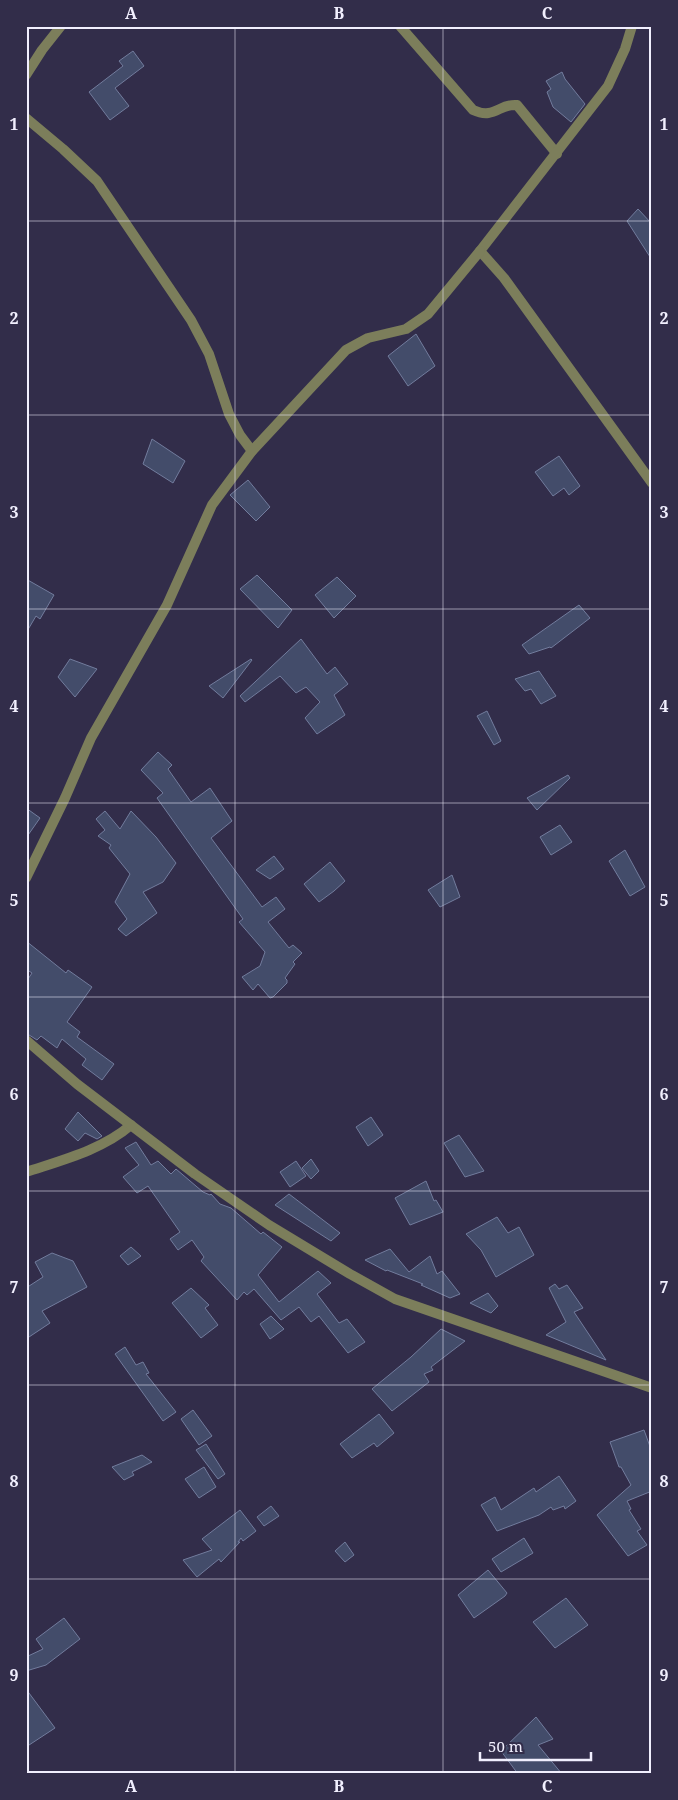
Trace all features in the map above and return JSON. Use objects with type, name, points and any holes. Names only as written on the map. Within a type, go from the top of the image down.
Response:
[{"type":"street","points":[[26,75],[42,50],[61,26]]},
{"type":"street","points":[[400,26],[473,110],[481,114],[488,114],[512,105],[517,106],[557,154]]},
{"type":"street","points":[[26,878],[65,798],[91,738],[166,605],[212,505],[252,452],[346,350],[368,338],[406,329],[428,314],[557,154],[608,86],[625,49],[632,26]]},
{"type":"street","points":[[26,118],[97,181],[191,320],[209,354],[228,414],[252,452]]},
{"type":"street","points":[[480,251],[504,278],[652,483]]},
{"type":"street","points":[[26,1040],[77,1084],[195,1174],[269,1226],[350,1274],[395,1299],[652,1388]]},
{"type":"street","points":[[26,1172],[102,1144],[131,1125]]},
{"type":"building","points":[[133,51],[144,66],[115,88],[129,106],[110,120],[89,92],[123,66],[119,61]]},
{"type":"building","points":[[562,72],[565,79],[585,104],[571,122],[553,107],[547,92],[551,89],[546,81]]},
{"type":"building","points":[[638,209],[652,224],[652,260],[627,221]]},
{"type":"building","points":[[416,334],[435,366],[408,386],[388,356]]},
{"type":"building","points":[[152,439],[185,461],[173,483],[143,464]]},
{"type":"building","points":[[559,456],[580,486],[569,495],[564,488],[553,496],[535,472]]},
{"type":"building","points":[[248,480],[270,507],[256,521],[230,495]]},
{"type":"building","points":[[257,575],[292,610],[278,628],[240,589]]},
{"type":"building","points":[[337,577],[356,596],[334,618],[315,595]]},
{"type":"building","points":[[26,579],[54,595],[40,619],[36,616],[26,633]]},
{"type":"building","points":[[579,605],[590,618],[551,648],[529,654],[522,645]]},
{"type":"building","points":[[301,639],[327,674],[335,667],[348,684],[334,695],[345,715],[317,734],[305,718],[320,702],[306,687],[296,693],[280,676],[245,702],[240,696]]},
{"type":"building","points":[[70,659],[97,669],[75,697],[58,677]]},
{"type":"building","points":[[251,659],[223,698],[209,686]]},
{"type":"building","points":[[539,671],[556,696],[541,704],[531,689],[525,691],[515,679]]},
{"type":"building","points":[[487,711],[501,741],[494,745],[477,716]]},
{"type":"building","points":[[158,752],[172,765],[168,769],[191,802],[210,788],[232,821],[211,838],[262,907],[276,897],[285,909],[268,922],[289,948],[293,945],[302,953],[293,962],[295,964],[285,978],[287,983],[273,997],[270,998],[258,984],[253,990],[242,977],[260,966],[265,952],[239,922],[243,919],[157,798],[163,793],[141,770]]},
{"type":"building","points":[[568,775],[570,778],[537,810],[527,798]]},
{"type":"building","points":[[26,808],[40,818],[26,838]]},
{"type":"building","points":[[105,811],[120,829],[131,811],[156,837],[176,863],[163,882],[143,892],[157,913],[126,936],[118,929],[127,919],[115,902],[130,874],[109,848],[111,845],[98,836],[105,830],[96,819]]},
{"type":"building","points":[[560,825],[572,842],[551,855],[540,837]]},
{"type":"building","points":[[625,850],[645,887],[630,896],[609,861]]},
{"type":"building","points":[[274,856],[284,869],[270,879],[256,870]]},
{"type":"building","points":[[330,862],[345,881],[319,902],[304,884]]},
{"type":"building","points":[[452,875],[460,897],[440,907],[428,890]]},
{"type":"building","points":[[26,941],[66,973],[68,970],[92,987],[67,1022],[80,1032],[77,1037],[114,1064],[102,1080],[82,1065],[86,1059],[62,1039],[57,1048],[41,1036],[37,1040],[26,1033],[26,982],[32,973],[26,969]]},
{"type":"building","points":[[78,1112],[102,1136],[97,1139],[85,1133],[78,1141],[65,1129]]},
{"type":"building","points":[[371,1117],[383,1135],[368,1146],[356,1127]]},
{"type":"building","points":[[459,1135],[484,1171],[465,1177],[444,1143]]},
{"type":"building","points":[[136,1142],[151,1165],[158,1161],[171,1174],[176,1169],[203,1192],[211,1194],[220,1204],[231,1208],[261,1234],[263,1232],[282,1247],[258,1275],[279,1302],[318,1271],[331,1283],[317,1294],[339,1323],[347,1319],[365,1342],[348,1353],[319,1316],[311,1322],[299,1307],[281,1320],[254,1289],[247,1295],[244,1292],[237,1300],[201,1261],[204,1257],[192,1240],[178,1250],[170,1239],[180,1232],[148,1186],[137,1193],[123,1177],[139,1165],[125,1148]]},
{"type":"building","points":[[311,1159],[319,1171],[311,1179],[302,1168]]},
{"type":"building","points":[[296,1161],[306,1176],[290,1187],[280,1172]]},
{"type":"building","points":[[426,1181],[434,1201],[436,1200],[443,1212],[410,1225],[395,1198]]},
{"type":"building","points":[[289,1194],[340,1233],[331,1241],[275,1205]]},
{"type":"building","points":[[497,1217],[508,1233],[519,1227],[534,1255],[496,1277],[481,1250],[466,1234]]},
{"type":"building","points":[[131,1247],[141,1256],[128,1265],[120,1256]]},
{"type":"building","points":[[390,1249],[409,1272],[430,1256],[437,1274],[442,1271],[460,1294],[450,1298],[421,1285],[423,1284],[386,1271],[365,1260]]},
{"type":"building","points":[[52,1253],[73,1261],[87,1287],[42,1311],[50,1323],[26,1339],[26,1288],[43,1277],[35,1262]]},
{"type":"building","points":[[555,1284],[559,1289],[567,1285],[583,1308],[574,1312],[606,1360],[546,1335],[566,1322],[549,1288]]},
{"type":"building","points":[[191,1288],[209,1305],[205,1308],[218,1325],[201,1338],[172,1303]]},
{"type":"building","points":[[488,1293],[498,1306],[491,1313],[470,1303]]},
{"type":"building","points":[[271,1316],[284,1329],[270,1339],[260,1324]]},
{"type":"building","points":[[441,1329],[465,1341],[431,1367],[433,1370],[424,1374],[429,1382],[392,1411],[372,1389]]},
{"type":"building","points":[[125,1347],[136,1365],[143,1362],[149,1373],[146,1374],[176,1412],[163,1421],[115,1354]]},
{"type":"building","points":[[193,1410],[212,1436],[199,1445],[181,1419]]},
{"type":"building","points":[[379,1414],[394,1433],[377,1447],[374,1443],[352,1458],[340,1444]]},
{"type":"building","points":[[644,1430],[652,1452],[652,1491],[627,1501],[631,1509],[629,1510],[641,1529],[637,1531],[647,1545],[628,1556],[597,1515],[631,1485],[621,1467],[619,1467],[610,1442]]},
{"type":"building","points":[[206,1444],[225,1474],[218,1479],[196,1450]]},
{"type":"building","points":[[142,1455],[152,1462],[132,1472],[134,1475],[124,1480],[112,1467]]},
{"type":"building","points":[[204,1467],[216,1487],[199,1498],[185,1479]]},
{"type":"building","points":[[559,1476],[576,1501],[565,1509],[564,1506],[553,1510],[551,1507],[539,1515],[497,1531],[481,1505],[495,1497],[501,1510],[534,1488],[536,1492]]},
{"type":"building","points":[[271,1506],[279,1516],[264,1526],[257,1517]]},
{"type":"building","points":[[240,1510],[256,1531],[243,1541],[241,1538],[238,1542],[240,1542],[221,1562],[219,1559],[197,1577],[183,1560],[212,1550],[202,1539]]},
{"type":"building","points":[[524,1538],[533,1553],[501,1572],[492,1559]]},
{"type":"building","points":[[345,1542],[354,1555],[345,1562],[335,1551]]},
{"type":"building","points":[[488,1570],[507,1593],[474,1618],[458,1595]]},
{"type":"building","points":[[566,1598],[588,1625],[555,1648],[533,1622]]},
{"type":"building","points":[[64,1618],[80,1639],[46,1665],[26,1671],[26,1657],[43,1649],[36,1639]]},
{"type":"building","points":[[26,1689],[55,1728],[26,1747]]},
{"type":"building","points":[[536,1717],[553,1739],[538,1745],[562,1774],[518,1774],[501,1751]]}]
